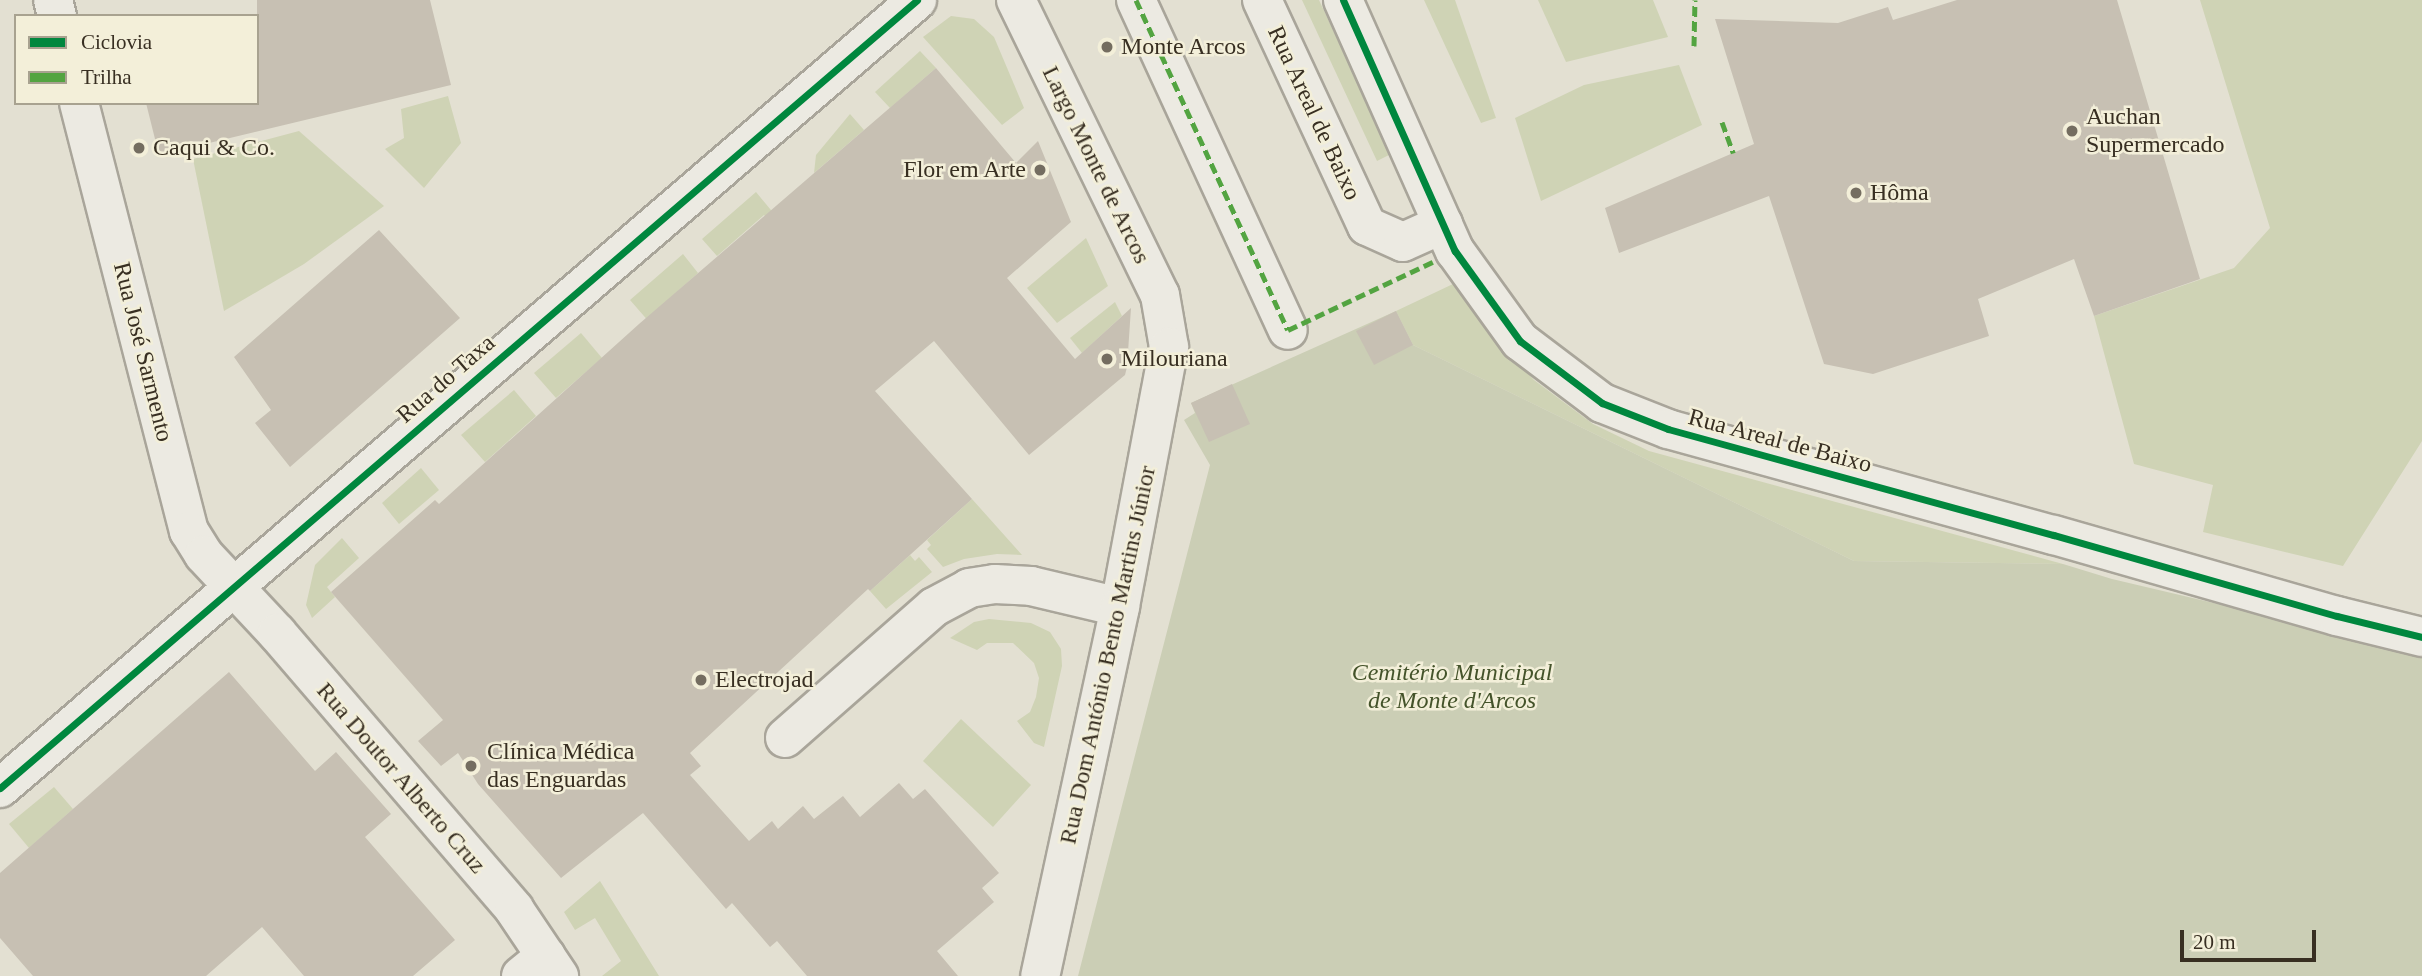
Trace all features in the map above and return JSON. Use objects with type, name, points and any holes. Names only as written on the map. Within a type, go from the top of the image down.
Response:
[{"type":"street","name":"Rua do Taxa","points":[[0,788],[917,0]]},
{"type":"street","name":"Largo Monte de Arcos","points":[[1016,0],[1160,295],[1168,333]]},
{"type":"street","points":[[1136,0],[1288,330]]},
{"type":"street","name":"Rua Areal de Baixo","points":[[1262,0],[1367,226],[1404,242],[1443,224]]},
{"type":"street","name":"Rua Areal de Baixo","points":[[1343,0],[1455,251],[1520,341],[1602,402],[1668,429],[2337,616],[2422,637]]},
{"type":"street","name":"Rua José Sarmento","points":[[80,105],[189,531],[204,555],[235,586]]},
{"type":"street","name":"Rua Dom António Bento Martins Júnior","points":[[1040,976],[1120,607],[1167,363],[1168,333]]},
{"type":"street","points":[[785,738],[934,607],[969,588],[995,584],[1031,586],[1120,607]]},
{"type":"street","name":"Rua Doutor Alberto Cruz","points":[[235,586],[514,909],[542,969]]},
{"type":"green space","points":[[1302,0],[1319,0],[1391,154],[1377,161]]},
{"type":"green space","points":[[1424,0],[1455,0],[1496,118],[1481,123]]},
{"type":"green space","points":[[1538,0],[1653,0],[1668,37],[1566,62]]},
{"type":"green space","points":[[2200,0],[2422,0],[2422,441],[2343,566],[2203,532],[2213,485],[2134,464],[2094,316],[2234,268],[2270,228]]},
{"type":"green space","points":[[951,16],[974,19],[994,37],[1024,108],[1002,125],[923,37]]},
{"type":"green space","points":[[920,51],[936,68],[890,108],[875,92]]},
{"type":"green space","points":[[1679,65],[1702,125],[1541,201],[1515,118],[1584,85]]},
{"type":"green space","points":[[448,96],[461,143],[424,188],[385,149],[404,138],[401,109]]},
{"type":"green space","points":[[850,114],[864,130],[814,173],[816,155]]},
{"type":"green space","points":[[299,131],[384,206],[304,264],[224,311],[193,159]]},
{"type":"green space","points":[[756,192],[833,285],[828,290],[764,215],[717,256],[702,239]]},
{"type":"green space","points":[[1086,238],[1108,286],[1057,323],[1027,288]]},
{"type":"green space","points":[[683,254],[698,273],[651,315],[711,393],[630,300]]},
{"type":"green space","points":[[1453,284],[1479,320],[1534,380],[1593,424],[1649,451],[2063,564],[1854,561],[1413,345],[1396,311]]},
{"type":"green space","points":[[1115,302],[1122,316],[1082,353],[1070,338]]},
{"type":"green space","name":"Cemitério Municipal de Monte d'Arcos","points":[[1396,311],[1413,345],[1854,561],[2063,564],[2112,579],[2422,652],[2422,976],[1078,976],[1210,465],[1184,420],[1195,413],[1191,403]]},
{"type":"green space","points":[[581,333],[602,358],[556,398],[534,373]]},
{"type":"green space","points":[[514,390],[536,416],[485,462],[461,435]]},
{"type":"green space","points":[[421,468],[439,490],[399,524],[382,503]]},
{"type":"green space","points":[[972,499],[1022,555],[997,554],[964,559],[943,567],[927,549],[931,545],[927,540]]},
{"type":"green space","points":[[342,538],[359,558],[327,587],[335,597],[312,618],[306,605],[315,565]]},
{"type":"green space","points":[[910,555],[915,561],[919,557],[932,572],[886,609],[870,591]]},
{"type":"green space","points":[[989,619],[1031,623],[1050,632],[1061,649],[1062,666],[1044,747],[1034,743],[1017,721],[1030,712],[1036,697],[1039,678],[1034,663],[1013,643],[987,643],[977,650],[950,638],[974,622]]},
{"type":"green space","points":[[961,719],[1031,785],[993,827],[923,761]]},
{"type":"green space","points":[[54,787],[73,809],[29,848],[9,824]]},
{"type":"green space","points":[[600,881],[659,976],[602,976],[621,961],[595,918],[575,930],[564,912]]},
{"type":"building","points":[[257,0],[430,0],[451,85],[159,155],[146,105],[259,105]]},
{"type":"building","points":[[1957,0],[2117,0],[2200,279],[2094,316],[2074,259],[1978,299],[1989,336],[1873,374],[1824,364],[1769,196],[1619,253],[1605,208],[1754,144],[1715,19],[1838,23],[1888,7],[1893,20]]},
{"type":"building","points":[[936,68],[1016,163],[1038,141],[1071,222],[1007,278],[1075,359],[1131,308],[1127,367],[1125,375],[1029,455],[934,341],[875,391],[972,499],[870,591],[868,589],[690,753],[701,766],[690,775],[749,841],[772,821],[778,829],[803,806],[814,819],[843,796],[860,817],[899,783],[913,799],[925,789],[999,873],[982,888],[994,902],[937,951],[958,976],[807,976],[777,941],[770,947],[732,903],[726,909],[643,813],[561,878],[478,784],[458,753],[441,766],[418,741],[443,720],[331,592],[435,500],[439,504],[639,324]]},
{"type":"building","points":[[379,230],[460,318],[290,467],[255,423],[271,410],[234,357]]},
{"type":"building","points":[[1396,311],[1413,345],[1374,365],[1356,331]]},
{"type":"building","points":[[1232,384],[1250,424],[1209,442],[1191,403]]},
{"type":"building","points":[[229,672],[315,771],[336,752],[391,814],[365,837],[455,940],[413,976],[304,976],[262,927],[206,976],[33,976],[0,938],[0,873]]},
{"type":"marked path","points":[[1136,0],[1288,330],[1437,260]]},
{"type":"marked path","points":[[1694,46],[1695,0]]},
{"type":"marked path","points":[[1722,122],[1733,153]]},
{"type":"cycle path","points":[[0,788],[917,0]]},
{"type":"cycle path","points":[[1343,0],[1455,251],[1520,341],[1602,403],[1668,429],[2337,616],[2422,637]]},
{"type":"place","name":"Monte Arcos","points":[[1107,47]]},
{"type":"place","name":"Auchan Supermercado","points":[[2072,131]]},
{"type":"place","name":"Caqui & Co.","points":[[139,148]]},
{"type":"place","name":"Flor em Arte","points":[[1040,170]]},
{"type":"place","name":"Hôma","points":[[1856,193]]},
{"type":"place","name":"Milouriana","points":[[1107,359]]},
{"type":"place","name":"Electrojad","points":[[701,680]]},
{"type":"place","name":"Clínica Médica das Enguardas","points":[[471,766]]}]
